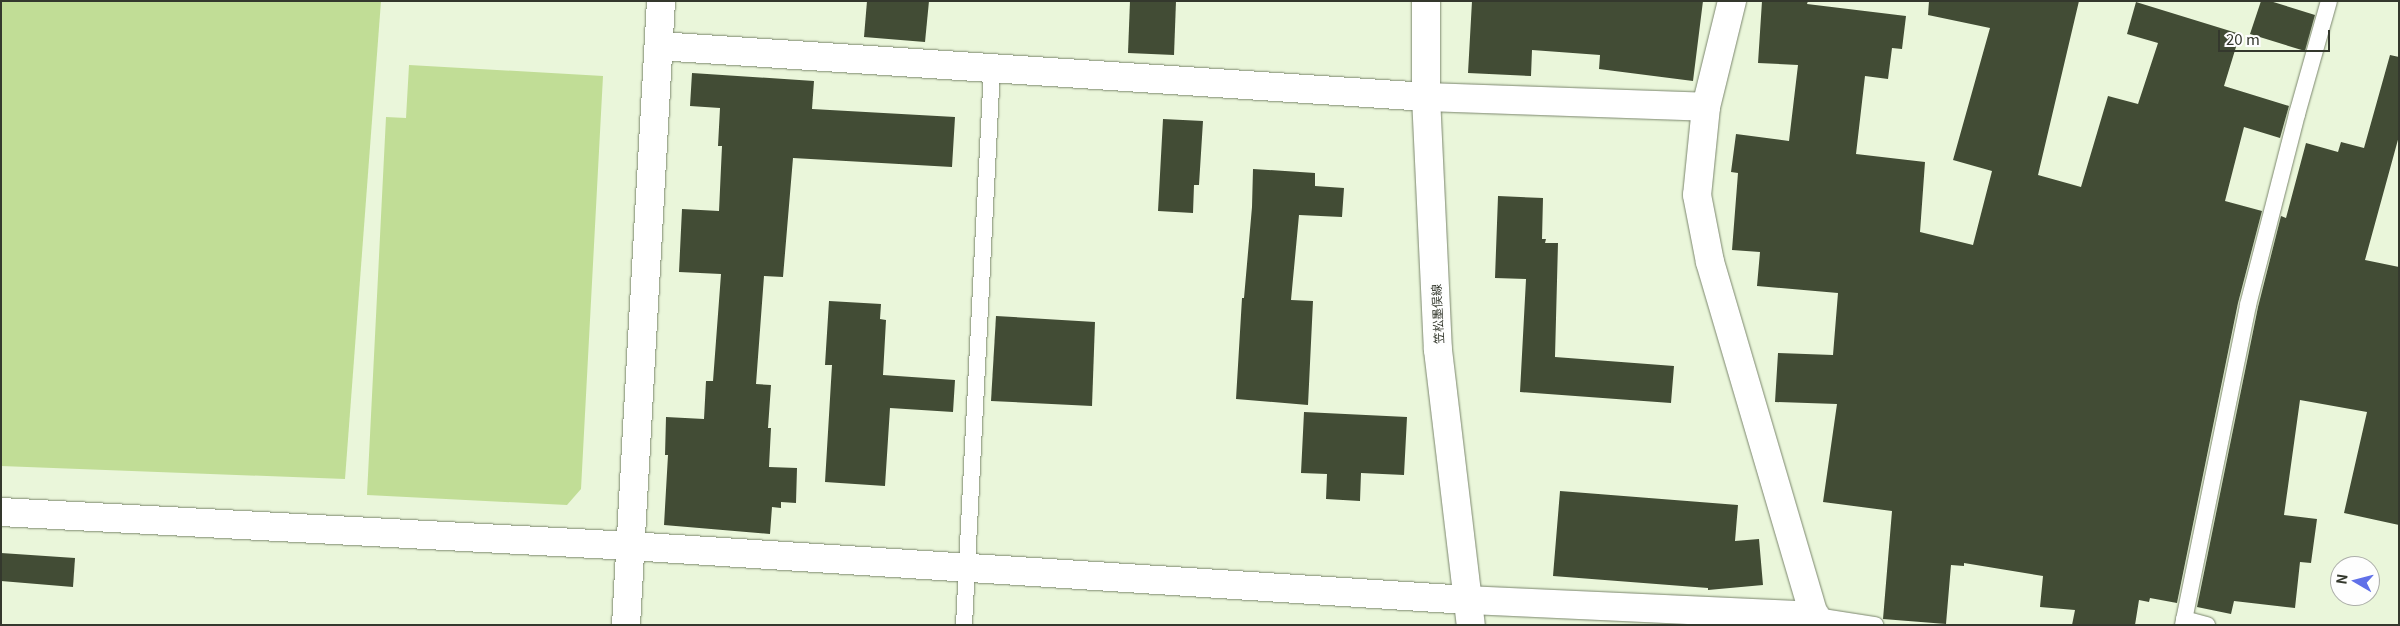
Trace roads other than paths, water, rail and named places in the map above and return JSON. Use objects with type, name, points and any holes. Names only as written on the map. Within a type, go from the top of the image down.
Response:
[{"type":"street","points":[[626,625],[661,1]]},
{"type":"street","name":"笠松墨俣線","points":[[1426,1],[1426,97],[1438,350],[1469,613]]},
{"type":"street","points":[[1,512],[630,546],[967,568],[1469,613],[1817,620],[1710,262],[1697,195],[1706,107],[1732,1]]},
{"type":"street","points":[[659,46],[1426,97],[1706,107]]},
{"type":"lane","points":[[2208,625],[2184,622],[2248,305],[2297,114],[2330,1]]},
{"type":"lane","points":[[964,625],[992,68]]},
{"type":"lane","points":[[1817,620],[1875,625]]}]
